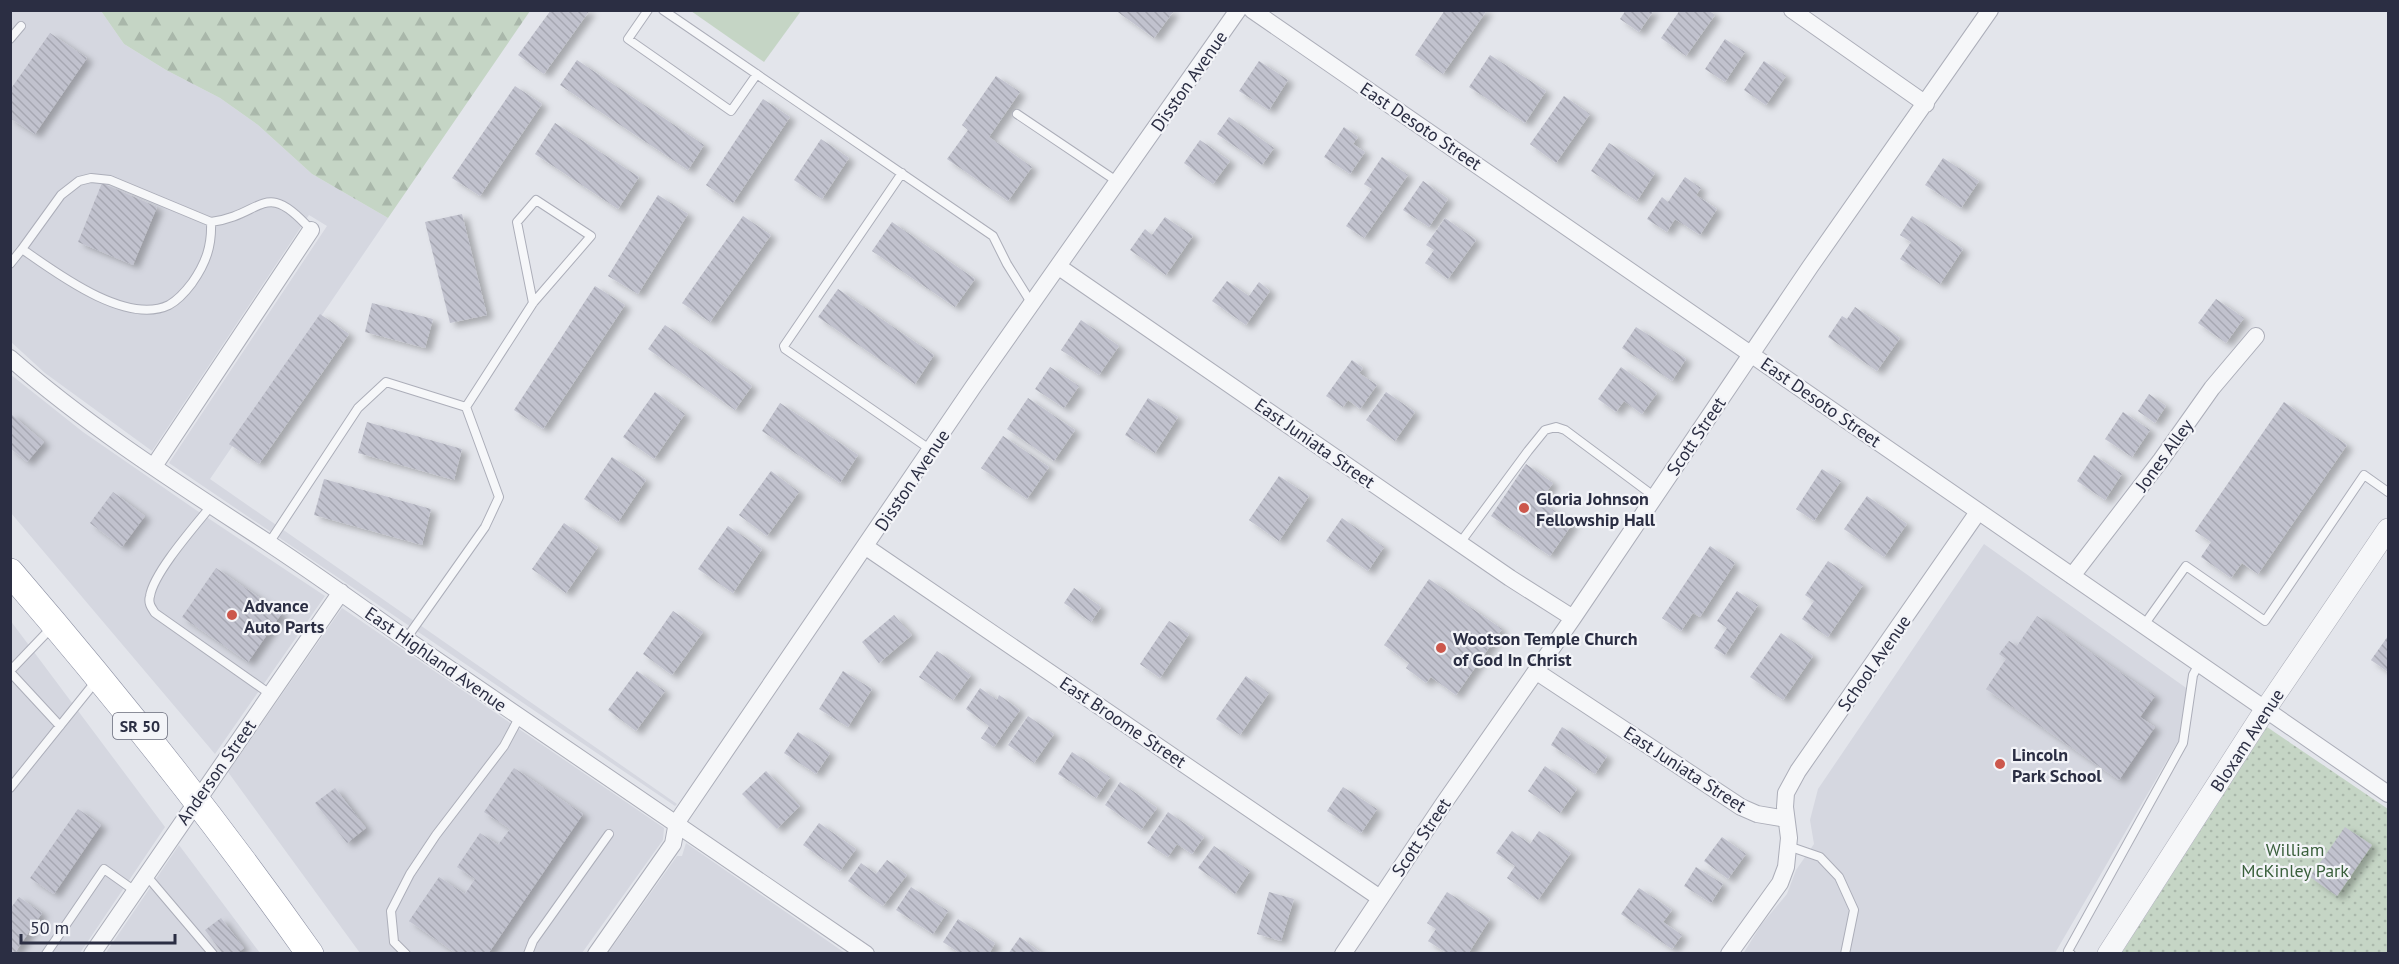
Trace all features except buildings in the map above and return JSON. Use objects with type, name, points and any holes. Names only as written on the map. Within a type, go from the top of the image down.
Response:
[{"type":"highway","name":"SR 50","points":[[10,572],[99,677],[197,799],[310,954]]},
{"type":"street","name":"Disston Avenue","points":[[596,954],[673,844],[677,822],[1032,305],[1238,10]]},
{"type":"street","name":"East Desoto Street","points":[[1252,10],[2388,794]]},
{"type":"street","points":[[1792,10],[1926,104]]},
{"type":"street","name":"Scott Street","points":[[1343,954],[1537,672],[1751,353],[1990,10]]},
{"type":"street","points":[[154,466],[312,230]]},
{"type":"street","name":"East Juniata Street","points":[[1059,267],[1573,618]]},
{"type":"street","name":"Jones Alley","points":[[2072,576],[2161,460],[2212,388],[2256,336]]},
{"type":"street","name":"East Highland Avenue","points":[[10,358],[91,422],[211,506],[269,543],[406,639],[677,822],[866,954]]},
{"type":"street","name":"School Avenue","points":[[1786,819],[1786,793],[1798,771],[1978,512]]},
{"type":"street","name":"Bloxam Avenue","points":[[2108,954],[2265,710],[2388,529]]},
{"type":"street","name":"East Broome Street","points":[[866,547],[1380,898]]},
{"type":"street","name":"Anderson Street","points":[[92,954],[340,592]]},
{"type":"street","name":"East Juniata Street","points":[[1537,672],[1741,807],[1757,814],[1786,819]]},
{"type":"street","points":[[1729,954],[1781,880],[1786,867],[1788,846],[1786,819]]},
{"type":"lane","points":[[648,10],[628,39],[731,111],[757,74]]},
{"type":"lane","points":[[663,10],[993,236],[1032,305]]},
{"type":"lane","points":[[10,39],[21,26]]},
{"type":"lane","points":[[1017,114],[1118,183]]},
{"type":"lane","points":[[902,173],[784,346],[785,349],[932,450]]},
{"type":"lane","points":[[10,264],[62,195],[79,181],[102,178],[135,189],[211,222],[219,221],[263,203],[285,204],[312,230]]},
{"type":"lane","points":[[466,407],[532,303],[591,236],[536,200],[517,222],[532,303]]},
{"type":"lane","points":[[21,249],[72,283],[95,295],[122,306],[156,308],[167,306],[177,299],[196,278],[209,252],[211,222]]},
{"type":"lane","points":[[269,543],[358,408],[386,382],[466,407]]},
{"type":"lane","points":[[406,639],[485,527],[499,497],[466,407]]},
{"type":"lane","points":[[1460,543],[1545,430],[1556,427],[1565,430],[1655,497]]},
{"type":"lane","points":[[2144,625],[2186,566],[2265,621],[2364,475],[2388,492]]},
{"type":"lane","points":[[211,506],[157,578],[150,593],[149,603],[155,613],[270,694]]},
{"type":"lane","points":[[55,624],[10,671],[60,726]]},
{"type":"lane","points":[[2071,954],[2068,951],[2183,743],[2193,675],[2199,664]]},
{"type":"lane","points":[[10,788],[99,677]]},
{"type":"lane","points":[[406,954],[394,942],[391,911],[410,874],[436,835],[504,746],[520,716]]},
{"type":"lane","points":[[528,954],[534,941],[609,834]]},
{"type":"lane","points":[[1788,846],[1820,857],[1839,877],[1854,910],[1845,954]]},
{"type":"lane","points":[[46,954],[105,869],[135,891]]},
{"type":"lane","points":[[146,874],[213,954]]},
{"type":"shaded area","points":[[11,11],[101,11],[124,44],[166,70],[220,98],[258,125],[312,174],[388,218],[210,479],[677,804],[675,806],[169,463],[327,226],[309,215],[152,451],[45,373],[11,342]]},
{"type":"shaded area","points":[[10,374],[83,432],[325,596],[215,754],[11,513]]},
{"type":"shaded area","name":"Lincoln Park School","points":[[1984,544],[2189,690],[2180,738],[2055,953],[1743,954],[1761,925],[1787,894],[1796,870],[1814,844],[1810,820],[1818,789]]},
{"type":"shaded area","points":[[342,608],[664,828],[663,840],[582,953],[360,953],[228,772]]},
{"type":"shaded area","points":[[10,620],[165,827],[80,953],[11,953]]},
{"type":"shaded area","points":[[686,843],[845,953],[608,953],[677,856],[682,856]]},
{"type":"shaded area","points":[[179,845],[260,953],[105,954]]},
{"type":"green space","points":[[801,10],[764,62],[691,11]]},
{"type":"green space","points":[[101,11],[530,11],[388,218],[312,174],[258,125],[220,98],[166,70],[124,44]]},
{"type":"green space","name":"William McKinley Park","points":[[2267,727],[2388,809],[2388,953],[2121,954]]},
{"type":"place","name":"Gloria Johnson Fellowship Hall","points":[[1524,508]]},
{"type":"place","name":"Advance Auto Parts","points":[[232,615]]},
{"type":"place","name":"Wootson Temple Church of God In Christ","points":[[1441,648]]},
{"type":"place","name":"Lincoln Park School","points":[[2000,764]]}]
